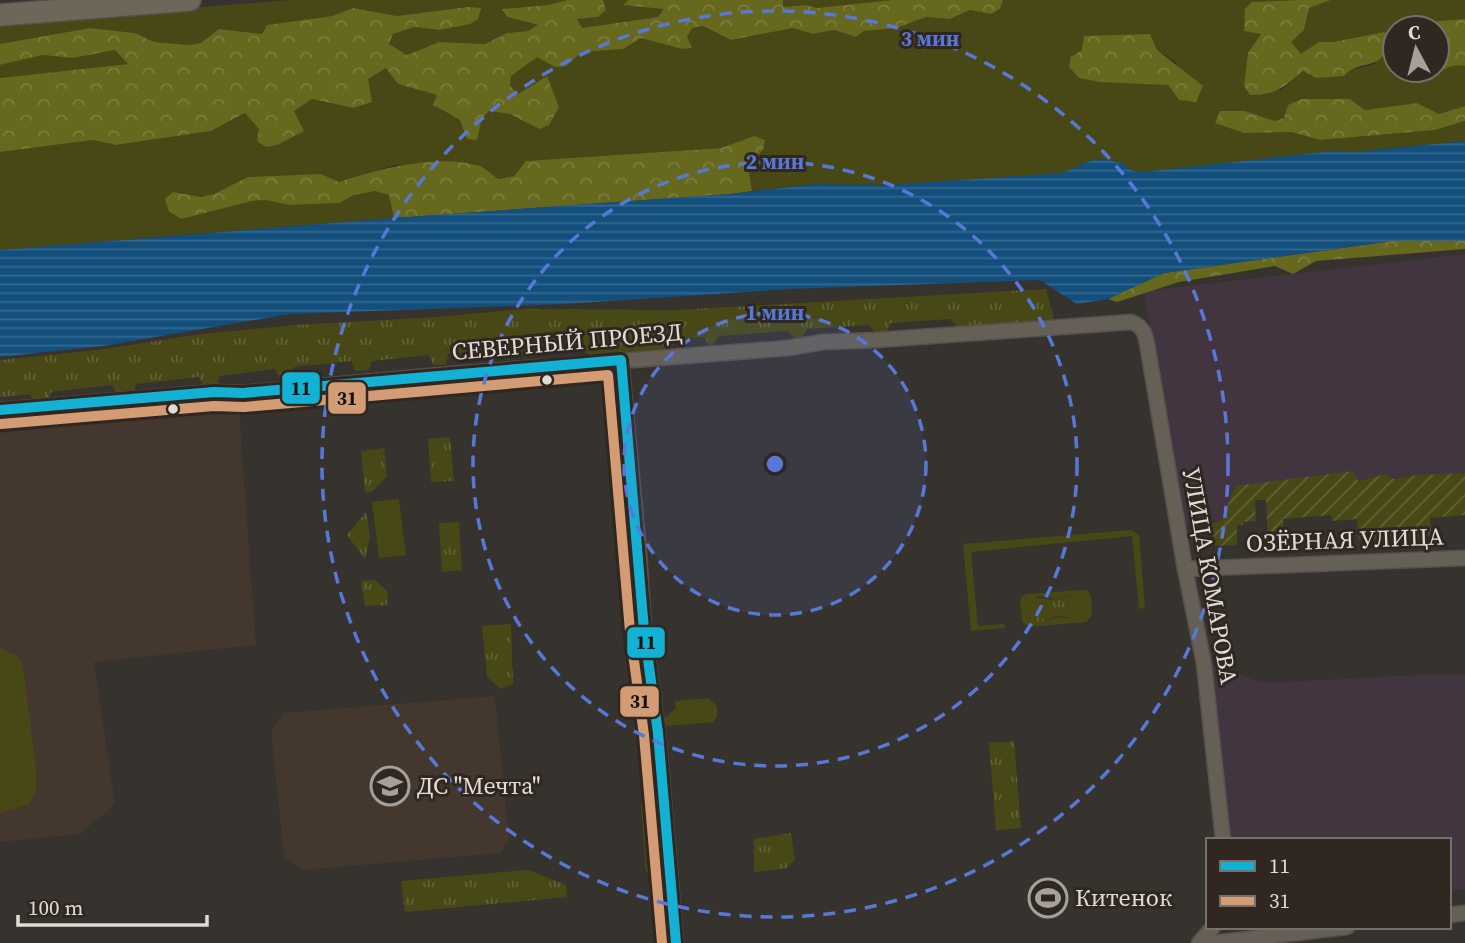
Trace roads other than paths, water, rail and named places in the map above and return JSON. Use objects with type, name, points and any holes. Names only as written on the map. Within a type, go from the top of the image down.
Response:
[{"type":"main road","points":[[0,15],[190,0]]},
{"type":"street","name":"СЕВЕРНЫЙ ПРОЕЗД","points":[[0,410],[214,392],[243,393],[788,348],[823,342],[1131,322],[1138,324]]},
{"type":"street","name":"УЛИЦА КОМАРОВА","points":[[1138,324],[1145,332],[1204,664],[1223,838]]},
{"type":"street","points":[[621,360],[643,619],[658,733],[676,943]]},
{"type":"street","name":"ОЗЁРНАЯ УЛИЦА","points":[[1185,569],[1465,558]]},
{"type":"street","points":[[1199,943],[1211,929]]},
{"type":"street","points":[[1213,943],[1330,929]]},
{"type":"water","points":[[1465,141],[1465,241],[1392,241],[1164,273],[1108,299],[1077,304],[1040,280],[789,289],[564,304],[290,314],[103,346],[0,357],[0,250],[730,194],[814,184],[889,185],[1062,173],[1092,160],[1104,159],[1122,163],[1133,171],[1143,172],[1333,151],[1354,152]]},
{"type":"place","name":"ДС \"Мечта\"","points":[[390,786]]},
{"type":"place","name":"Китенок","points":[[1048,898]]}]
